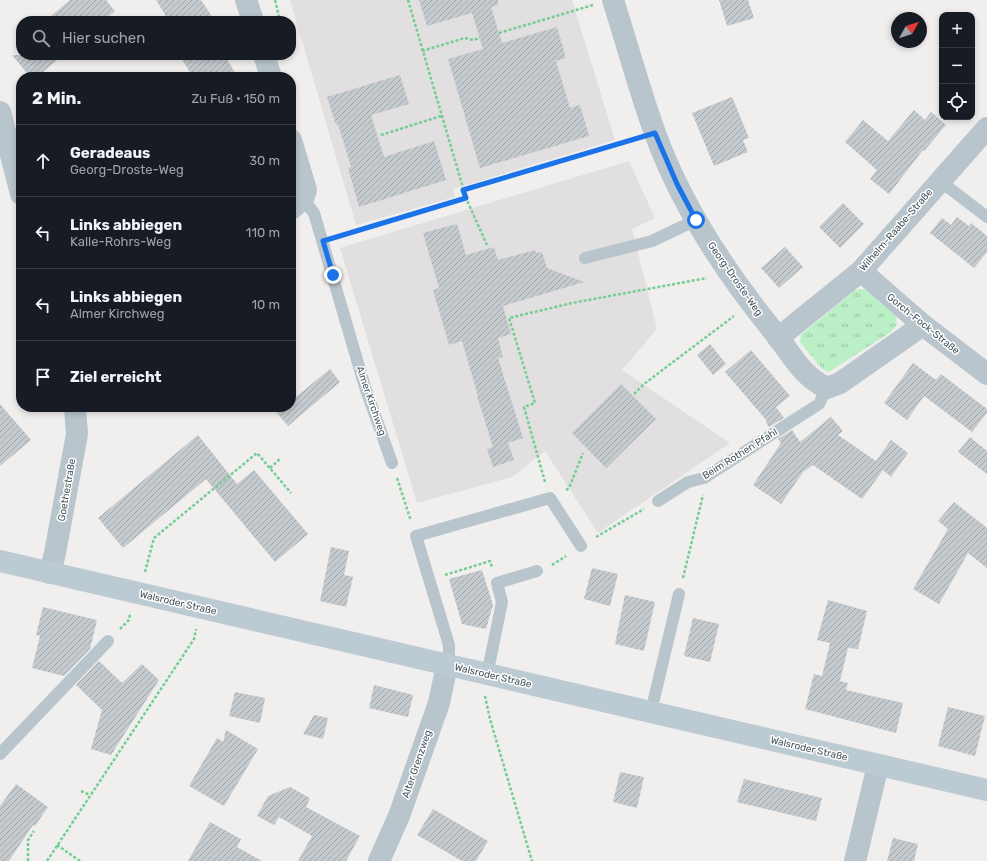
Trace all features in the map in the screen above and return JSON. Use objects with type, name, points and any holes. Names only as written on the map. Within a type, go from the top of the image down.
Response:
[{"type":"main road","name":"Walsroder Straße","points":[[0,561],[987,790]]},
{"type":"street","points":[[246,0],[251,16]]},
{"type":"street","name":"Georg-Droste-Weg","points":[[606,2],[655,133],[677,184],[712,248],[729,274],[796,363],[815,382],[827,388]]},
{"type":"street","points":[[266,60],[269,72]]},
{"type":"street","points":[[0,112],[16,174]]},
{"type":"street","name":"Wilhelm-Raabe-Straße","points":[[778,338],[861,272],[987,128]]},
{"type":"street","name":"Almer Kirchweg","points":[[296,157],[306,190],[297,204]]},
{"type":"street","name":"Gorch-Fock-Straße","points":[[861,272],[923,325],[987,374]]},
{"type":"street","points":[[827,388],[840,383],[923,325]]},
{"type":"street","name":"Goethestraße","points":[[50,573],[77,434],[75,412]]},
{"type":"street","name":"Alter Grenzweg","points":[[379,861],[399,816],[439,703],[447,665]]},
{"type":"street","points":[[855,861],[878,765]]},
{"type":"lane","points":[[940,181],[987,217]]},
{"type":"lane","name":"Almer Kirchweg","points":[[297,204],[314,213],[365,387],[392,463]]},
{"type":"lane","points":[[585,258],[652,241],[696,220]]},
{"type":"lane","name":"Beim Rothen Pfahl","points":[[658,501],[688,482],[704,478],[819,404],[827,388]]},
{"type":"lane","points":[[447,665],[449,645],[416,536],[550,498],[581,546]]},
{"type":"lane","points":[[487,674],[502,602],[497,583],[537,571]]},
{"type":"lane","points":[[654,699],[679,594]]},
{"type":"lane","points":[[0,754],[108,641]]},
{"type":"path","points":[[275,0],[279,16]]},
{"type":"path","points":[[408,0],[463,190],[487,245]]},
{"type":"path","points":[[499,33],[606,2]]},
{"type":"path","points":[[422,50],[464,38],[472,40],[480,38]]},
{"type":"path","points":[[381,135],[442,116]]},
{"type":"path","points":[[463,190],[655,133]]},
{"type":"path","points":[[323,241],[466,198]]},
{"type":"path","points":[[550,498],[524,407],[535,403],[509,318],[572,303],[729,274]]},
{"type":"path","points":[[634,394],[644,384],[751,304]]},
{"type":"path","points":[[145,573],[154,538],[257,453],[291,493]]},
{"type":"path","points":[[569,488],[583,453]]},
{"type":"path","points":[[270,468],[281,458]]},
{"type":"path","points":[[392,463],[416,536]]},
{"type":"path","points":[[679,594],[705,485],[704,478]]},
{"type":"path","points":[[601,534],[658,501]]},
{"type":"path","points":[[429,580],[490,561],[497,583]]},
{"type":"path","points":[[126,624],[129,620],[130,614]]},
{"type":"path","points":[[47,861],[194,638],[196,629]]},
{"type":"path","points":[[485,696],[490,719],[532,861]]},
{"type":"path","points":[[81,791],[90,795]]},
{"type":"path","points":[[28,861],[28,840],[34,831]]},
{"type":"path","points":[[57,845],[80,861]]},
{"type":"shaded area","points":[[290,0],[572,0],[615,140],[453,189],[455,197],[356,225],[296,20],[296,16],[295,16]]},
{"type":"shaded area","points":[[629,161],[655,218],[632,229],[657,329],[622,370],[730,443],[598,533],[545,451],[512,477],[417,503],[340,248]]},
{"type":"green space","points":[[855,290],[866,290],[896,316],[897,324],[891,332],[829,372],[822,369],[800,342],[801,335]]},
{"type":"building","points":[[70,0],[106,0],[115,11],[109,16],[51,16]]},
{"type":"building","points":[[156,0],[201,0],[212,16],[166,16]]},
{"type":"building","points":[[419,0],[498,0],[498,5],[491,7],[502,43],[557,27],[566,58],[556,61],[570,108],[580,105],[589,136],[480,168],[448,59],[483,49],[472,13],[427,26]]},
{"type":"building","points":[[719,0],[748,0],[754,18],[727,26]]},
{"type":"building","points":[[16,60],[57,60],[43,72],[26,72]]},
{"type":"building","points":[[182,60],[227,60],[235,72],[190,72]]},
{"type":"building","points":[[400,75],[409,104],[371,115],[384,157],[434,141],[446,180],[359,207],[348,168],[351,167],[338,124],[336,125],[327,97]]},
{"type":"building","points":[[732,97],[749,138],[743,140],[748,152],[714,166],[692,113]]},
{"type":"building","points":[[914,110],[925,120],[931,112],[946,125],[924,151],[923,150],[889,194],[870,179],[877,170],[845,142],[863,120],[888,141]]},
{"type":"building","points":[[843,203],[864,224],[840,248],[819,227]]},
{"type":"building","points":[[957,217],[969,226],[971,223],[987,236],[987,252],[974,268],[930,233],[942,218],[951,225]]},
{"type":"building","points":[[457,224],[466,255],[494,247],[498,260],[535,250],[536,253],[542,252],[547,268],[584,282],[503,306],[511,334],[498,338],[503,357],[498,358],[523,438],[508,443],[514,460],[493,467],[487,449],[493,447],[462,341],[449,345],[433,290],[439,288],[423,233]]},
{"type":"building","points":[[785,247],[803,267],[779,288],[761,268]]},
{"type":"building","points":[[710,344],[726,364],[713,375],[697,355]]},
{"type":"building","points":[[751,350],[790,396],[776,407],[784,418],[769,427],[766,422],[767,421],[725,372]]},
{"type":"building","points":[[913,363],[936,380],[941,374],[987,409],[987,413],[972,432],[924,396],[907,420],[884,403]]},
{"type":"building","points":[[330,369],[340,382],[288,426],[277,413],[296,412],[296,397]]},
{"type":"building","points":[[621,384],[656,419],[606,468],[572,433]]},
{"type":"building","points":[[0,404],[31,440],[0,466]]},
{"type":"building","points":[[831,417],[843,431],[838,435],[876,461],[891,440],[908,453],[891,477],[883,470],[862,499],[813,465],[803,472],[781,504],[753,485],[781,443],[778,439],[792,430],[800,442]]},
{"type":"building","points":[[198,435],[237,484],[254,470],[308,534],[275,562],[206,479],[123,548],[98,518]]},
{"type":"building","points":[[970,437],[987,451],[987,474],[958,452]]},
{"type":"building","points":[[954,502],[987,528],[987,568],[968,553],[939,604],[913,589],[948,529],[938,521]]},
{"type":"building","points":[[331,547],[349,551],[344,575],[353,577],[346,607],[320,601]]},
{"type":"building","points":[[592,568],[618,574],[610,606],[584,599]]},
{"type":"building","points":[[482,570],[493,605],[486,629],[462,624],[449,579]]},
{"type":"building","points":[[625,595],[655,602],[644,651],[615,644]]},
{"type":"building","points":[[828,600],[867,611],[858,649],[848,648],[840,681],[848,683],[846,690],[903,703],[896,733],[805,709],[814,674],[822,676],[830,643],[817,640]]},
{"type":"building","points":[[43,607],[97,620],[90,649],[64,676],[32,668],[40,636],[36,635]]},
{"type":"building","points":[[693,618],[719,624],[710,662],[684,656]]},
{"type":"building","points":[[99,661],[122,683],[142,664],[159,680],[111,755],[91,749],[102,710],[76,685]]},
{"type":"building","points":[[374,685],[413,695],[408,717],[369,708]]},
{"type":"building","points":[[235,692],[265,698],[260,723],[229,716]]},
{"type":"building","points":[[948,707],[985,716],[975,756],[938,746]]},
{"type":"building","points":[[314,715],[328,718],[323,739],[303,734]]},
{"type":"building","points":[[226,730],[258,749],[224,806],[189,786],[217,738],[223,742]]},
{"type":"building","points":[[620,772],[644,777],[637,808],[613,802]]},
{"type":"building","points":[[744,779],[822,798],[816,821],[737,802]]},
{"type":"building","points":[[16,784],[48,807],[35,826],[33,825],[9,861],[0,861],[0,806]]},
{"type":"building","points":[[290,787],[310,798],[306,807],[360,836],[346,861],[298,861],[312,836],[279,817],[274,825],[257,816],[268,796]]},
{"type":"building","points":[[433,809],[488,841],[476,861],[462,861],[417,835]]},
{"type":"building","points":[[210,822],[241,839],[237,847],[262,861],[188,861]]},
{"type":"building","points":[[893,838],[918,844],[914,861],[887,861]]},
{"type":"route","points":[[333,275],[323,241],[466,198],[463,190],[655,133],[677,184],[696,220]]}]
